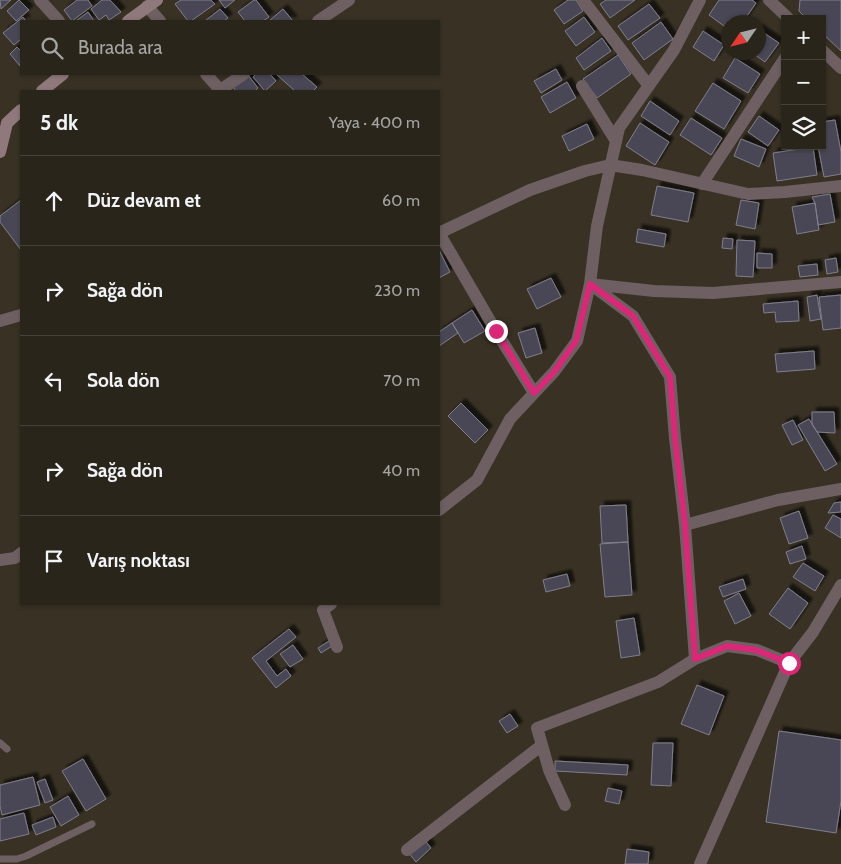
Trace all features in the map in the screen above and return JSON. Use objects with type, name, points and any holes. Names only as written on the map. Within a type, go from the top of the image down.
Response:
[{"type":"street","points":[[40,0],[58,20]]},
{"type":"street","points":[[319,20],[349,0]]},
{"type":"street","points":[[583,0],[649,86]]},
{"type":"street","points":[[440,509],[477,480],[510,419],[554,372],[576,341],[590,284],[597,226],[619,128],[674,50],[700,0]]},
{"type":"street","points":[[769,0],[785,15]]},
{"type":"street","points":[[129,20],[152,3],[160,20]]},
{"type":"street","points":[[826,54],[841,68]]},
{"type":"street","points":[[702,184],[784,60]]},
{"type":"street","points":[[43,90],[63,75]]},
{"type":"street","points":[[207,75],[220,90]]},
{"type":"street","points":[[222,90],[243,75]]},
{"type":"street","points":[[582,86],[616,141]]},
{"type":"street","points":[[0,152],[2,122],[20,111]]},
{"type":"street","points":[[440,233],[530,190],[585,171],[610,166],[642,170],[748,194],[841,186]]},
{"type":"street","points":[[440,235],[534,393]]},
{"type":"street","points":[[590,284],[654,291],[713,294],[841,282]]},
{"type":"street","points":[[590,284],[633,316],[670,377],[685,525],[695,659]]},
{"type":"street","points":[[0,321],[20,315]]},
{"type":"street","points":[[685,525],[778,500],[841,489]]},
{"type":"street","points":[[0,560],[14,558],[20,554]]},
{"type":"street","points":[[700,864],[789,663],[813,632],[841,585]]},
{"type":"street","points":[[330,605],[322,610],[337,647]]},
{"type":"street","points":[[566,805],[549,770],[537,728],[658,682],[695,659],[727,646],[756,650],[789,663]]},
{"type":"street","points":[[407,850],[542,745]]},
{"type":"lane","points":[[0,743],[7,749]]},
{"type":"lane","points":[[0,859],[17,859],[26,856],[92,824]]},
{"type":"building","points":[[0,0],[11,0],[1,9]]},
{"type":"building","points":[[19,0],[29,10],[16,21],[7,11]]},
{"type":"building","points":[[77,0],[88,0],[92,6],[73,20],[71,20],[64,10]]},
{"type":"building","points":[[102,0],[110,0],[121,12],[109,20],[106,15],[99,20],[91,9]]},
{"type":"building","points":[[181,0],[211,0],[215,4],[192,20],[187,20],[175,4]]},
{"type":"building","points":[[219,0],[235,0],[225,8]]},
{"type":"building","points":[[256,0],[269,17],[264,20],[244,20],[238,12]]},
{"type":"building","points":[[568,0],[576,0],[583,11],[564,24],[554,10]]},
{"type":"building","points":[[606,0],[635,0],[610,18],[600,4]]},
{"type":"building","points":[[719,0],[752,0],[756,3],[748,15],[721,15],[721,24],[709,15]]},
{"type":"building","points":[[800,0],[841,0],[841,51],[826,37],[826,15],[803,15],[799,11]]},
{"type":"building","points":[[649,4],[660,18],[628,40],[618,26]]},
{"type":"building","points":[[220,9],[228,18],[225,20],[206,20]]},
{"type":"building","points":[[283,9],[292,20],[270,20]]},
{"type":"building","points":[[88,12],[93,20],[77,20]]},
{"type":"building","points":[[23,17],[25,20],[20,20],[20,40],[14,45],[3,33]]},
{"type":"building","points":[[584,17],[595,32],[576,46],[565,31]]},
{"type":"building","points":[[661,22],[673,39],[644,60],[632,43]]},
{"type":"building","points":[[703,31],[721,43],[721,50],[714,61],[693,47]]},
{"type":"building","points":[[766,34],[779,43],[765,62],[762,60],[766,60]]},
{"type":"building","points":[[602,38],[611,51],[584,70],[576,58]]},
{"type":"building","points":[[17,47],[20,50],[20,66],[10,54]]},
{"type":"building","points":[[618,55],[631,74],[597,98],[583,79]]},
{"type":"building","points":[[734,60],[738,60],[760,74],[748,93],[723,78]]},
{"type":"building","points":[[556,69],[562,80],[541,93],[534,81]]},
{"type":"building","points":[[248,75],[258,88],[256,90],[235,90],[233,87]]},
{"type":"building","points":[[255,75],[271,75],[276,81],[264,90],[253,77]]},
{"type":"building","points":[[277,75],[303,75],[317,87],[314,90],[294,90]]},
{"type":"building","points":[[567,82],[576,98],[550,113],[541,97]]},
{"type":"building","points":[[713,83],[741,101],[724,129],[695,111]]},
{"type":"building","points":[[650,101],[679,121],[670,135],[641,116]]},
{"type":"building","points":[[759,116],[779,130],[768,146],[748,132]]},
{"type":"building","points":[[691,118],[722,138],[711,155],[680,135]]},
{"type":"building","points":[[835,120],[841,152],[841,174],[824,177],[819,150],[826,150],[826,121]]},
{"type":"building","points":[[640,123],[669,142],[655,165],[626,146]]},
{"type":"building","points":[[587,124],[594,139],[569,151],[562,136]]},
{"type":"building","points":[[741,139],[766,149],[759,167],[734,156]]},
{"type":"building","points":[[793,150],[813,150],[817,175],[777,181],[773,153]]},
{"type":"building","points":[[657,186],[694,193],[688,222],[651,215]]},
{"type":"building","points":[[830,194],[835,222],[818,225],[815,203],[812,197]]},
{"type":"building","points":[[741,200],[759,203],[755,229],[736,225]]},
{"type":"building","points":[[20,201],[20,249],[0,222],[0,216]]},
{"type":"building","points":[[815,203],[819,230],[797,234],[792,207]]},
{"type":"building","points":[[638,229],[666,234],[664,247],[636,242]]},
{"type":"building","points":[[723,238],[733,239],[732,249],[722,248]]},
{"type":"building","points":[[737,240],[755,241],[753,277],[736,276]]},
{"type":"building","points":[[440,252],[450,272],[440,277]]},
{"type":"building","points":[[757,253],[772,254],[772,268],[757,268]]},
{"type":"building","points":[[836,258],[838,272],[827,274],[825,260]]},
{"type":"building","points":[[817,264],[818,275],[800,277],[798,266]]},
{"type":"building","points":[[551,278],[561,297],[537,309],[527,289]]},
{"type":"building","points":[[817,295],[821,319],[810,321],[807,297]]},
{"type":"building","points":[[841,295],[841,328],[823,330],[819,297]]},
{"type":"building","points":[[798,301],[799,321],[776,322],[775,312],[764,313],[763,304]]},
{"type":"building","points":[[472,310],[485,331],[464,343],[452,323]]},
{"type":"building","points":[[452,323],[458,333],[440,345],[440,331]]},
{"type":"building","points":[[535,328],[542,353],[526,358],[518,333]]},
{"type":"building","points":[[814,351],[815,369],[777,372],[775,354]]},
{"type":"building","points":[[461,403],[488,430],[475,443],[448,416]]},
{"type":"building","points":[[812,412],[834,412],[835,433],[817,432],[812,424]]},
{"type":"building","points":[[809,419],[837,464],[825,471],[798,425]]},
{"type":"building","points":[[793,420],[803,440],[792,445],[782,425]]},
{"type":"building","points":[[841,502],[841,512],[828,513],[834,503]]},
{"type":"building","points":[[626,505],[628,542],[602,543],[600,506]]},
{"type":"building","points":[[799,511],[808,538],[789,544],[780,518]]},
{"type":"building","points":[[833,515],[841,519],[841,538],[825,528]]},
{"type":"building","points":[[628,542],[632,595],[605,597],[600,544]]},
{"type":"building","points":[[802,546],[806,559],[790,564],[786,552]]},
{"type":"building","points":[[803,563],[824,576],[815,591],[793,577]]},
{"type":"building","points":[[567,574],[570,586],[546,592],[543,580]]},
{"type":"building","points":[[743,579],[746,589],[723,597],[719,587]]},
{"type":"building","points":[[788,588],[808,603],[790,629],[769,614]]},
{"type":"building","points":[[739,593],[751,616],[735,624],[724,601]]},
{"type":"building","points":[[634,618],[640,655],[621,658],[616,621]]},
{"type":"building","points":[[289,629],[296,637],[266,661],[277,676],[286,669],[291,676],[276,688],[252,658]]},
{"type":"building","points":[[329,641],[332,646],[321,653],[318,648]]},
{"type":"building","points":[[293,645],[303,659],[290,667],[280,654]]},
{"type":"building","points":[[697,685],[724,696],[709,735],[681,724]]},
{"type":"building","points":[[510,714],[518,726],[507,733],[499,721]]},
{"type":"building","points":[[779,731],[841,740],[841,801],[836,833],[766,822]]},
{"type":"building","points":[[653,743],[673,743],[671,786],[651,785]]},
{"type":"building","points":[[83,759],[106,799],[86,811],[62,771]]},
{"type":"building","points":[[555,761],[628,765],[627,775],[555,771]]},
{"type":"building","points":[[33,777],[40,805],[2,815],[0,785]]},
{"type":"building","points":[[45,779],[53,800],[45,803],[37,782]]},
{"type":"building","points":[[608,788],[622,791],[619,804],[605,801]]},
{"type":"building","points":[[68,796],[79,815],[61,826],[50,807]]},
{"type":"building","points":[[24,813],[29,834],[0,841],[0,819]]},
{"type":"building","points":[[53,817],[56,827],[36,835],[32,825]]},
{"type":"building","points":[[423,838],[431,848],[416,862],[408,852]]},
{"type":"building","points":[[627,849],[649,852],[648,864],[625,864]]},
{"type":"route","points":[[496,331],[534,393],[554,372],[576,341],[590,284],[633,316],[670,377],[685,525],[695,659],[727,646],[756,650],[789,663]]}]
